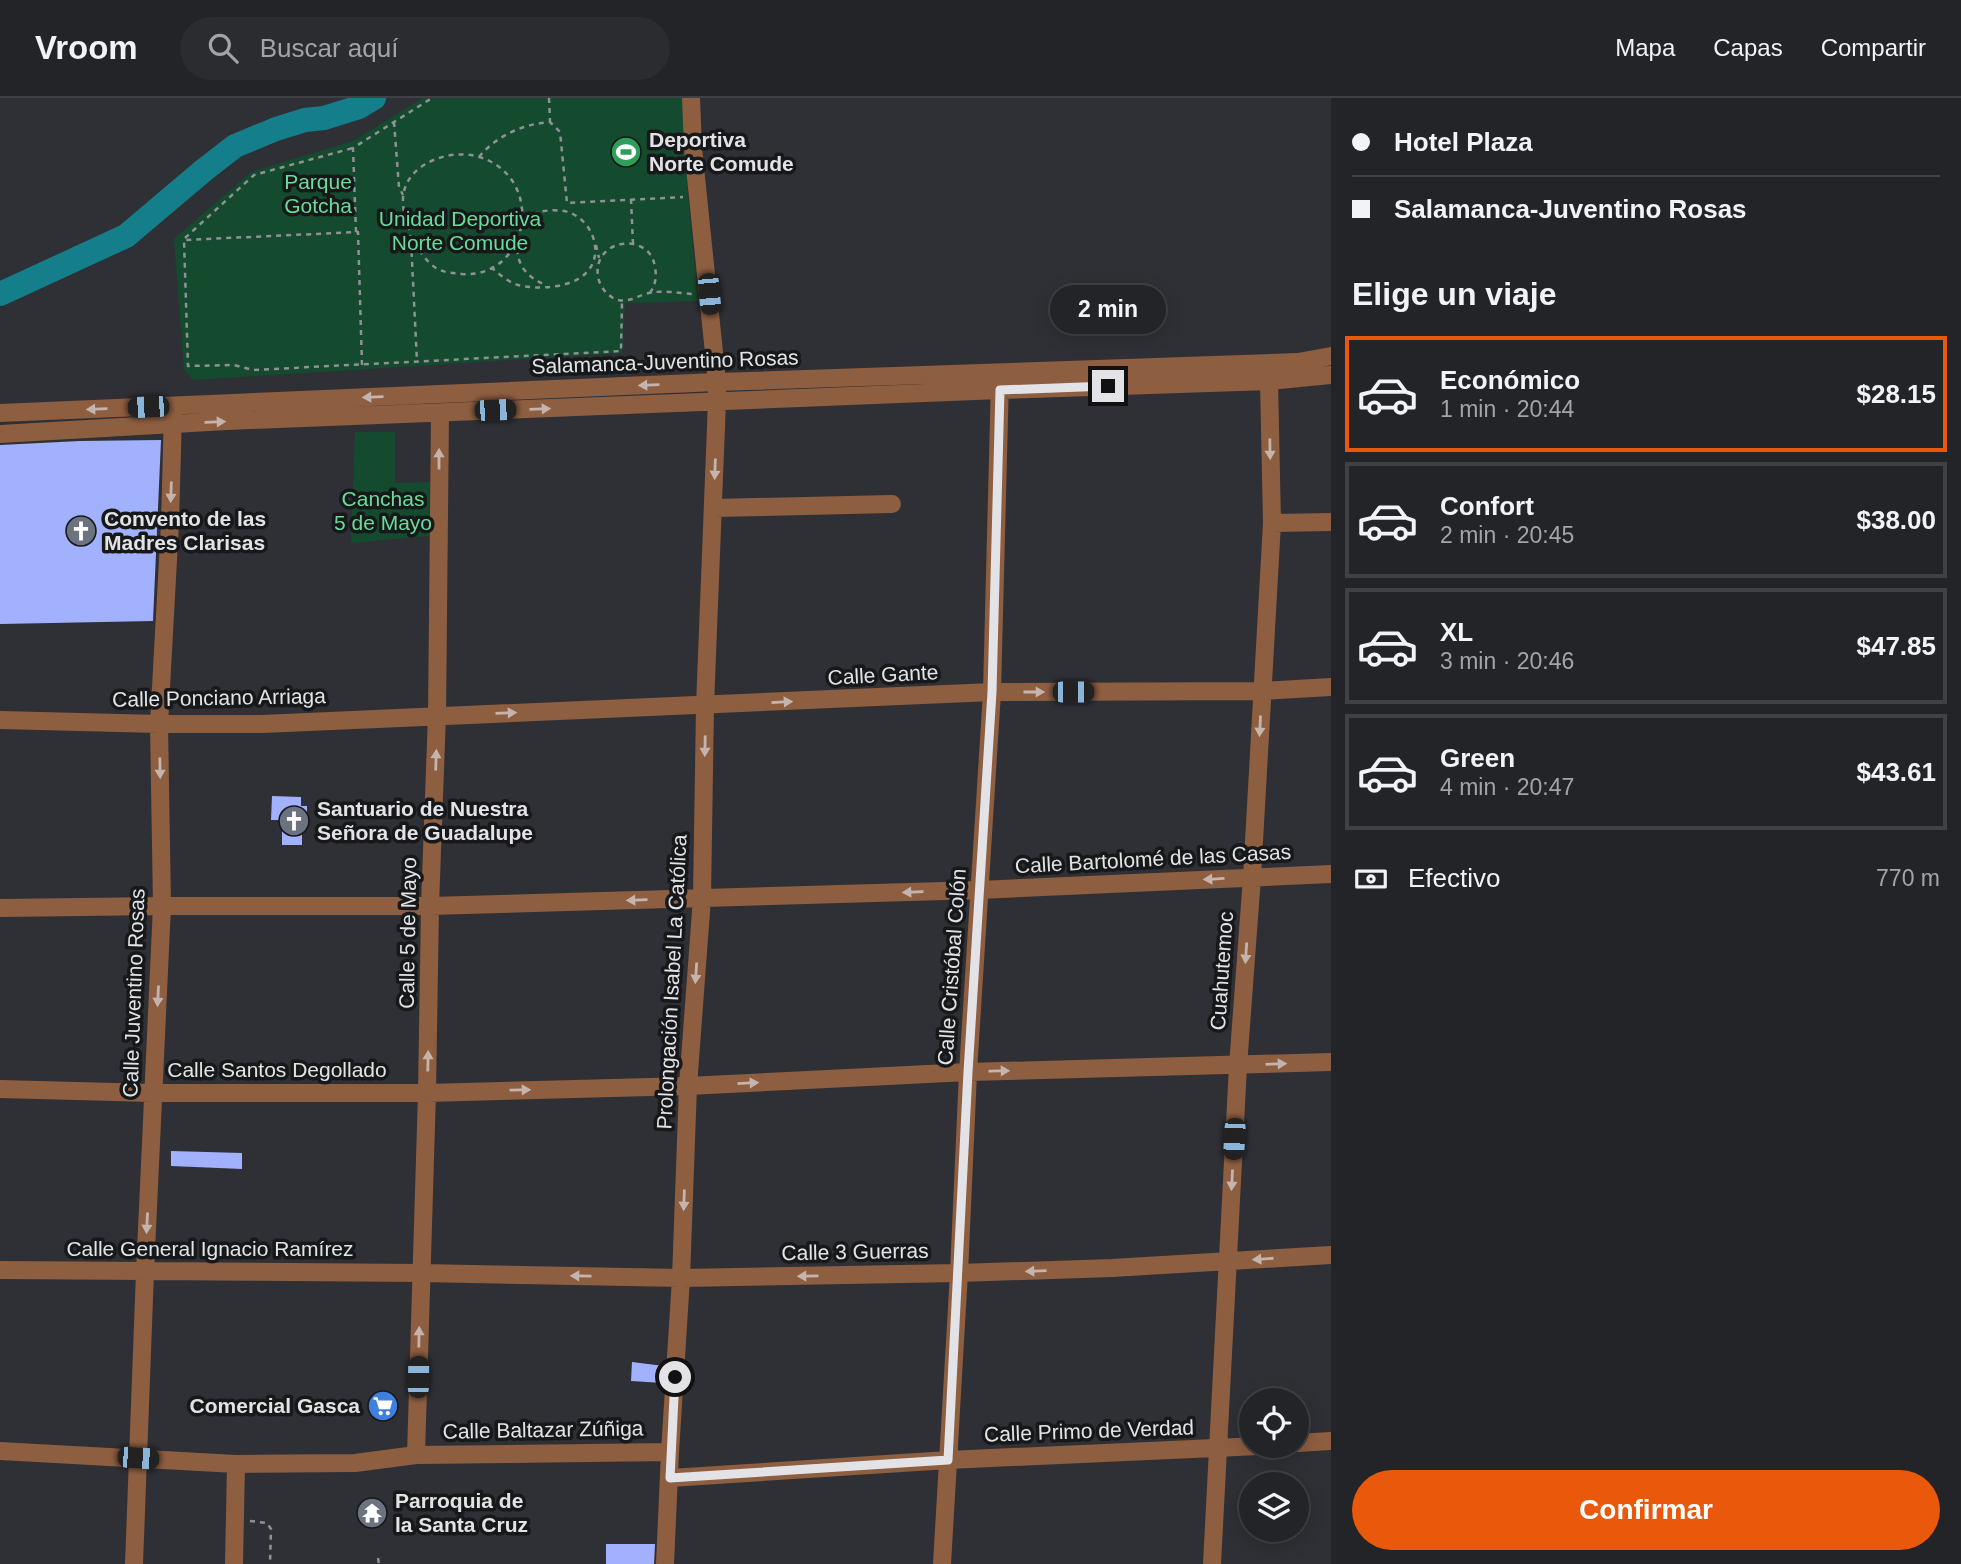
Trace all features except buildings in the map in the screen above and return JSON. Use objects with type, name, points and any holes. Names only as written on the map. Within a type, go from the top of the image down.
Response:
[{"type":"street","points":[[691,98],[693,148],[717,382]]},
{"type":"street","name":"Salamanca-Juventino Rosas","points":[[0,413],[440,413],[717,401],[1298,362],[1331,356]]},
{"type":"street","name":"Salamanca-Juventino Rosas","points":[[0,434],[173,415],[717,382],[1269,381],[1331,375]]},
{"type":"street","name":"Cuahutemoc","points":[[1212,1564],[1238,1066],[1252,877],[1272,523],[1269,381]]},
{"type":"street","name":"Prolongación Isabel La Católica","points":[[665,1564],[681,1278],[688,1086],[702,898],[705,706],[717,382]]},
{"type":"street","name":"Calle Cristóbal Colón","points":[[942,1564],[968,1072],[992,692],[1000,382]]},
{"type":"street","name":"Calle 5 de Mayo","points":[[416,1455],[437,715],[440,413]]},
{"type":"street","name":"Calle Juventino Rosas","points":[[134,1564],[162,906],[159,724],[173,415]]},
{"type":"street","points":[[714,508],[892,505]]},
{"type":"street","points":[[1272,523],[1331,522]]},
{"type":"street","name":"Calle Gante","points":[[437,715],[705,706],[992,692],[1262,691],[1331,687]]},
{"type":"street","name":"Calle Ponciano Arriaga","points":[[0,720],[262,724],[437,715]]},
{"type":"street","name":"Calle Bartolomé de las Casas","points":[[0,908],[430,906],[979,890],[1331,874]]},
{"type":"street","name":"Calle Santos Degollado","points":[[0,1089],[153,1093],[428,1093],[688,1086],[968,1072],[1331,1062]]},
{"type":"street","name":"Calle 3 Guerras","points":[[421,1273],[681,1278],[959,1273],[1331,1255]]},
{"type":"street","name":"Calle General Ignacio Ramírez","points":[[0,1270],[421,1273]]},
{"type":"street","points":[[1309,1442],[1331,1441]]},
{"type":"street","name":"Calle Primo de Verdad","points":[[670,1478],[948,1460],[1239,1447]]},
{"type":"street","name":"Calle Baltazar Zúñiga","points":[[0,1451],[236,1464],[355,1463],[416,1455],[670,1452]]},
{"type":"street","points":[[234,1564],[236,1464]]},
{"type":"path","points":[[432,98],[353,148],[254,174],[184,240],[188,366],[234,365],[253,370],[621,351],[622,301]]},
{"type":"path","points":[[549,98],[550,122],[560,132],[566,212]]},
{"type":"path","points":[[394,122],[399,187],[403,195]]},
{"type":"path","points":[[479,157],[488,146],[511,132],[525,126],[550,122]]},
{"type":"path","points":[[353,148],[362,365]]},
{"type":"path","points":[[411,240],[437,269],[467,274],[484,271],[510,253],[518,236],[523,220],[522,202],[515,184],[495,163],[463,153],[439,156],[423,165],[411,177],[403,195],[403,213],[410,228],[417,362]]},
{"type":"path","points":[[567,203],[688,197]]},
{"type":"path","points":[[632,199],[633,244]]},
{"type":"path","points":[[523,220],[547,210],[575,214],[585,222],[591,230],[599,258],[599,281],[605,292],[616,300],[636,299],[650,293],[695,293]]},
{"type":"path","points":[[184,240],[356,232]]},
{"type":"path","points":[[518,236],[516,253],[526,273],[535,281],[550,287]]},
{"type":"path","points":[[491,267],[502,277],[518,285],[565,285],[577,280],[591,268],[595,242]]},
{"type":"path","points":[[599,258],[621,243],[633,244],[650,254],[654,260],[656,277],[650,293]]},
{"type":"path","points":[[585,274],[597,270]]},
{"type":"path","points":[[235,1521],[267,1523],[271,1529],[271,1564]]},
{"type":"path","points":[[378,1558],[379,1564]]},
{"type":"green space","name":"Unidad Deportiva Norte Comude","points":[[423,98],[684,98],[688,196],[698,301],[625,303],[622,353],[193,380],[184,369],[174,239],[251,172],[353,141]]},
{"type":"green space","name":"Canchas 5 de Mayo","points":[[355,432],[395,432],[395,483],[430,482],[429,536],[351,543]]},
{"type":"waterway","points":[[0,294],[126,236],[235,146],[276,129],[359,107],[374,98]]},
{"type":"place","name":"Deportiva Norte Comude","points":[[626,152]]},
{"type":"place","name":"Convento de las Madres Clarisas","points":[[81,531]]},
{"type":"place","name":"Santuario de Nuestra Señora de Guadalupe","points":[[294,821]]},
{"type":"place","name":"Comercial Gasca","points":[[383,1406]]},
{"type":"place","name":"Parroquia de la Santa Cruz","points":[[372,1513]]},
{"type":"route","points":[[675,1377],[670,1478],[948,1460],[968,1072],[992,692],[1000,390],[1108,386]]},
{"type":"park label","name":"Parque Gotcha","points":[[318,194]]}]
